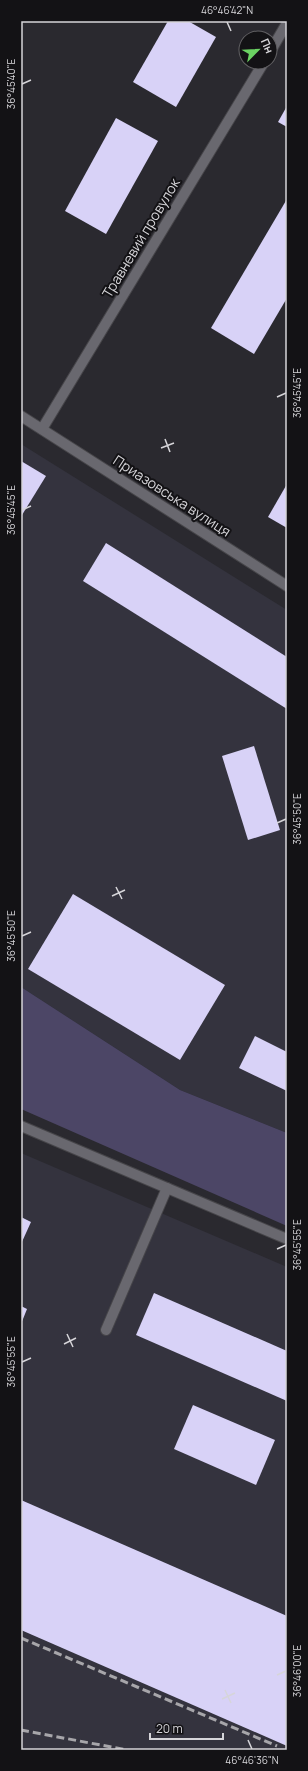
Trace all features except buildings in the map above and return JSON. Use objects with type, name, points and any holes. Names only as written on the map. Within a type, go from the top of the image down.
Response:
[{"type":"street","points":[[278,38],[287,23]]},
{"type":"street","name":"Травневий провулок","points":[[42,428],[259,70]]},
{"type":"street","name":"Приазовська вулиця","points":[[21,416],[287,586]]},
{"type":"street","points":[[21,1126],[287,1240]]},
{"type":"street","points":[[106,1330],[167,1188]]},
{"type":"shaded area","points":[[21,444],[287,610],[287,1133],[180,1090],[21,987]]},
{"type":"shaded area","points":[[21,987],[180,1090],[287,1133],[287,1226],[21,1109]]},
{"type":"shaded area","points":[[21,1153],[287,1267],[287,1750],[21,1750]]},
{"type":"railway","points":[[21,1638],[277,1746]]},
{"type":"railway","points":[[21,1730],[127,1750]]}]
